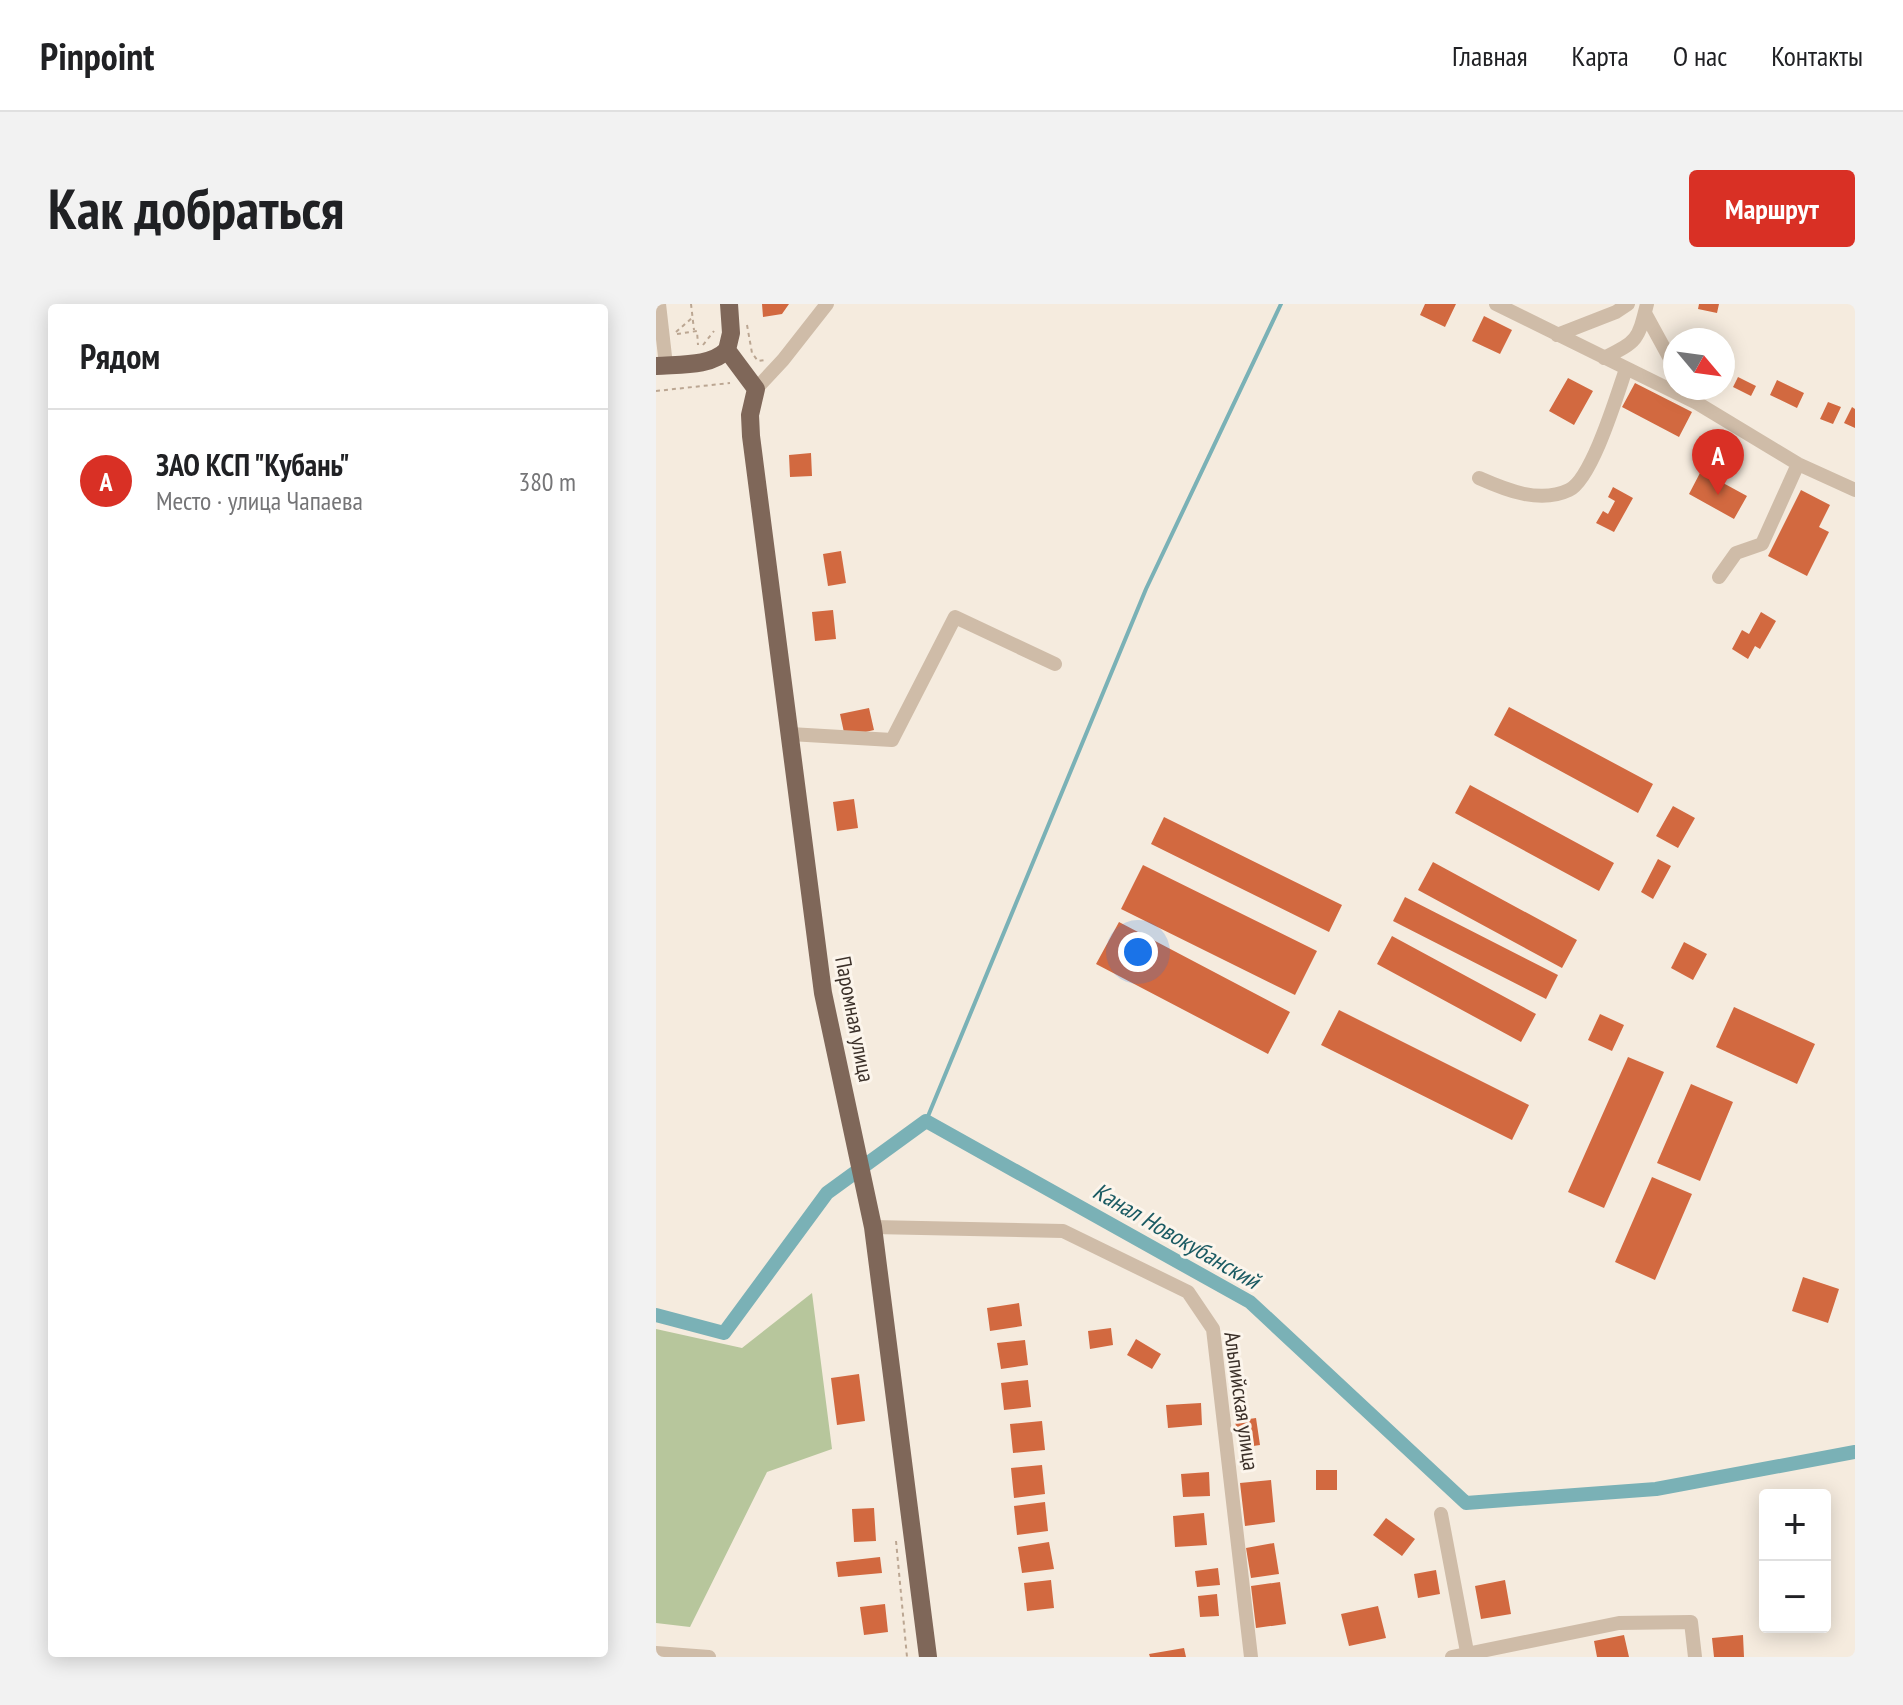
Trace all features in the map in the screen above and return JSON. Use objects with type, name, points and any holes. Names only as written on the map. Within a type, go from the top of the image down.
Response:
[{"type":"main road","points":[[661,366],[700,363],[727,350],[731,333],[729,304]]},
{"type":"main road","points":[[727,350],[756,389]]},
{"type":"main road","name":"Паромная улица","points":[[756,389],[750,415],[751,436],[823,993],[871,1219],[928,1657]]},
{"type":"street","points":[[659,304],[661,366]]},
{"type":"street","points":[[756,389],[827,304]]},
{"type":"street","points":[[1496,304],[1697,403],[1798,464],[1855,490]]},
{"type":"street","points":[[1557,335],[1616,312],[1628,304]]},
{"type":"street","points":[[1604,358],[1640,335],[1646,308]]},
{"type":"street","points":[[1646,308],[1663,343]]},
{"type":"street","points":[[1479,478],[1509,491],[1541,496],[1570,489],[1590,465],[1626,369]]},
{"type":"street","points":[[1719,577],[1736,553],[1762,544],[1798,464]]},
{"type":"street","points":[[790,734],[892,740],[955,617],[1055,664]]},
{"type":"street","name":"Альпийская улица","points":[[871,1219],[1063,1231],[1188,1292],[1213,1329],[1251,1657]]},
{"type":"street","points":[[1441,1514],[1468,1655]]},
{"type":"street","points":[[1452,1657],[1619,1623],[1691,1622],[1695,1657]]},
{"type":"street","points":[[656,1653],[709,1657]]},
{"type":"path","points":[[691,304],[698,347],[708,340],[715,329]]},
{"type":"path","points":[[693,317],[674,334],[694,331]]},
{"type":"green space","points":[[812,1293],[832,1449],[767,1472],[690,1627],[656,1623],[656,1329],[742,1348]]},
{"type":"building","points":[[762,304],[789,304],[782,314],[763,317]]},
{"type":"building","points":[[1425,304],[1456,304],[1445,327],[1420,315]]},
{"type":"building","points":[[1699,304],[1719,304],[1717,313],[1698,309]]},
{"type":"building","points":[[1484,316],[1512,330],[1500,354],[1472,341]]},
{"type":"building","points":[[1738,377],[1756,386],[1751,396],[1735,388]]},
{"type":"building","points":[[1568,378],[1593,391],[1574,425],[1549,411]]},
{"type":"building","points":[[1777,380],[1804,393],[1797,408],[1770,395]]},
{"type":"building","points":[[1635,383],[1663,400],[1692,412],[1679,437],[1622,407]]},
{"type":"building","points":[[1828,402],[1841,407],[1833,424],[1820,419]]},
{"type":"building","points":[[1852,407],[1855,409],[1855,428],[1844,423]]},
{"type":"building","points":[[811,453],[812,476],[790,477],[789,455]]},
{"type":"building","points":[[1701,471],[1747,496],[1734,519],[1689,494]]},
{"type":"building","points":[[1613,487],[1633,498],[1614,532],[1596,523],[1603,511],[1608,514],[1615,501],[1608,497]]},
{"type":"building","points":[[1801,490],[1830,505],[1819,527],[1829,532],[1807,576],[1768,556]]},
{"type":"building","points":[[841,551],[846,583],[828,586],[823,554]]},
{"type":"building","points":[[833,610],[836,639],[815,641],[812,612]]},
{"type":"building","points":[[1761,612],[1776,621],[1760,649],[1755,646],[1748,659],[1732,649],[1742,630],[1749,634]]},
{"type":"building","points":[[1509,707],[1653,784],[1638,813],[1494,735]]},
{"type":"building","points":[[869,708],[874,730],[845,737],[840,714]]},
{"type":"building","points":[[1470,785],[1614,863],[1599,891],[1455,813]]},
{"type":"building","points":[[854,799],[858,828],[837,831],[833,802]]},
{"type":"building","points":[[1673,806],[1695,818],[1678,848],[1656,836]]},
{"type":"building","points":[[1164,817],[1342,905],[1329,932],[1151,844]]},
{"type":"building","points":[[1658,859],[1671,866],[1653,899],[1641,892]]},
{"type":"building","points":[[1433,862],[1577,940],[1562,968],[1418,890]]},
{"type":"building","points":[[1143,865],[1317,951],[1295,995],[1121,909]]},
{"type":"building","points":[[1405,897],[1558,975],[1546,999],[1393,921]]},
{"type":"building","points":[[1119,922],[1290,1012],[1268,1054],[1096,964]]},
{"type":"building","points":[[1392,936],[1536,1014],[1521,1042],[1377,964]]},
{"type":"building","points":[[1684,942],[1707,954],[1693,980],[1671,968]]},
{"type":"building","points":[[1734,1007],[1815,1044],[1797,1084],[1716,1047]]},
{"type":"building","points":[[1339,1010],[1529,1105],[1512,1140],[1321,1045]]},
{"type":"building","points":[[1600,1014],[1624,1025],[1612,1051],[1588,1040]]},
{"type":"building","points":[[1628,1057],[1664,1072],[1604,1208],[1568,1192]]},
{"type":"building","points":[[1691,1084],[1733,1102],[1700,1181],[1657,1163]]},
{"type":"building","points":[[1652,1177],[1692,1194],[1655,1280],[1615,1262]]},
{"type":"building","points":[[1803,1277],[1839,1289],[1828,1323],[1792,1311]]},
{"type":"building","points":[[1019,1303],[1022,1326],[990,1331],[987,1308]]},
{"type":"building","points":[[1111,1328],[1113,1345],[1090,1349],[1088,1331]]},
{"type":"building","points":[[1136,1339],[1161,1354],[1152,1369],[1127,1355]]},
{"type":"building","points":[[1025,1340],[1028,1365],[1001,1369],[997,1343]]},
{"type":"building","points":[[859,1374],[865,1421],[837,1425],[831,1378]]},
{"type":"building","points":[[1028,1380],[1031,1407],[1004,1410],[1001,1383]]},
{"type":"building","points":[[1201,1403],[1202,1425],[1168,1428],[1166,1405]]},
{"type":"building","points":[[1256,1418],[1260,1445],[1240,1448],[1235,1421]]},
{"type":"building","points":[[1042,1421],[1045,1450],[1013,1453],[1010,1424]]},
{"type":"building","points":[[1042,1465],[1045,1494],[1014,1498],[1011,1468]]},
{"type":"building","points":[[1316,1470],[1337,1470],[1337,1490],[1316,1490]]},
{"type":"building","points":[[1209,1472],[1210,1496],[1183,1497],[1181,1474]]},
{"type":"building","points":[[1271,1480],[1275,1522],[1245,1526],[1240,1483]]},
{"type":"building","points":[[1045,1502],[1048,1531],[1017,1535],[1014,1506]]},
{"type":"building","points":[[874,1508],[876,1541],[854,1542],[852,1509]]},
{"type":"building","points":[[1204,1513],[1207,1545],[1175,1547],[1173,1516]]},
{"type":"building","points":[[1386,1518],[1415,1539],[1402,1556],[1373,1535]]},
{"type":"building","points":[[1049,1542],[1054,1569],[1022,1573],[1018,1547]]},
{"type":"building","points":[[1274,1543],[1279,1574],[1251,1578],[1246,1548]]},
{"type":"building","points":[[880,1557],[882,1573],[838,1577],[836,1562]]},
{"type":"building","points":[[1218,1568],[1220,1585],[1197,1587],[1195,1571]]},
{"type":"building","points":[[1436,1570],[1440,1594],[1418,1598],[1414,1574]]},
{"type":"building","points":[[1051,1580],[1054,1608],[1027,1611],[1024,1583]]},
{"type":"building","points":[[1505,1580],[1511,1614],[1481,1619],[1475,1586]]},
{"type":"building","points":[[1280,1582],[1286,1624],[1256,1628],[1251,1586]]},
{"type":"building","points":[[1217,1594],[1219,1616],[1200,1617],[1198,1596]]},
{"type":"building","points":[[885,1604],[888,1632],[864,1635],[860,1607]]},
{"type":"building","points":[[1378,1606],[1386,1638],[1349,1646],[1341,1614]]},
{"type":"building","points":[[1624,1635],[1629,1657],[1597,1657],[1594,1641]]},
{"type":"building","points":[[1743,1635],[1744,1657],[1714,1657],[1712,1638]]},
{"type":"building","points":[[1184,1648],[1186,1657],[1150,1657],[1149,1654]]},
{"type":"waterway","points":[[926,1121],[1146,589],[1281,304]]},
{"type":"waterway","name":"Канал Новокубанский","points":[[656,1315],[724,1333],[827,1193],[926,1121],[1250,1302],[1466,1503],[1656,1489],[1855,1452]]},
{"type":"place","name":"ЗАО КСП \"Кубань\"","points":[[1718,495]]}]
